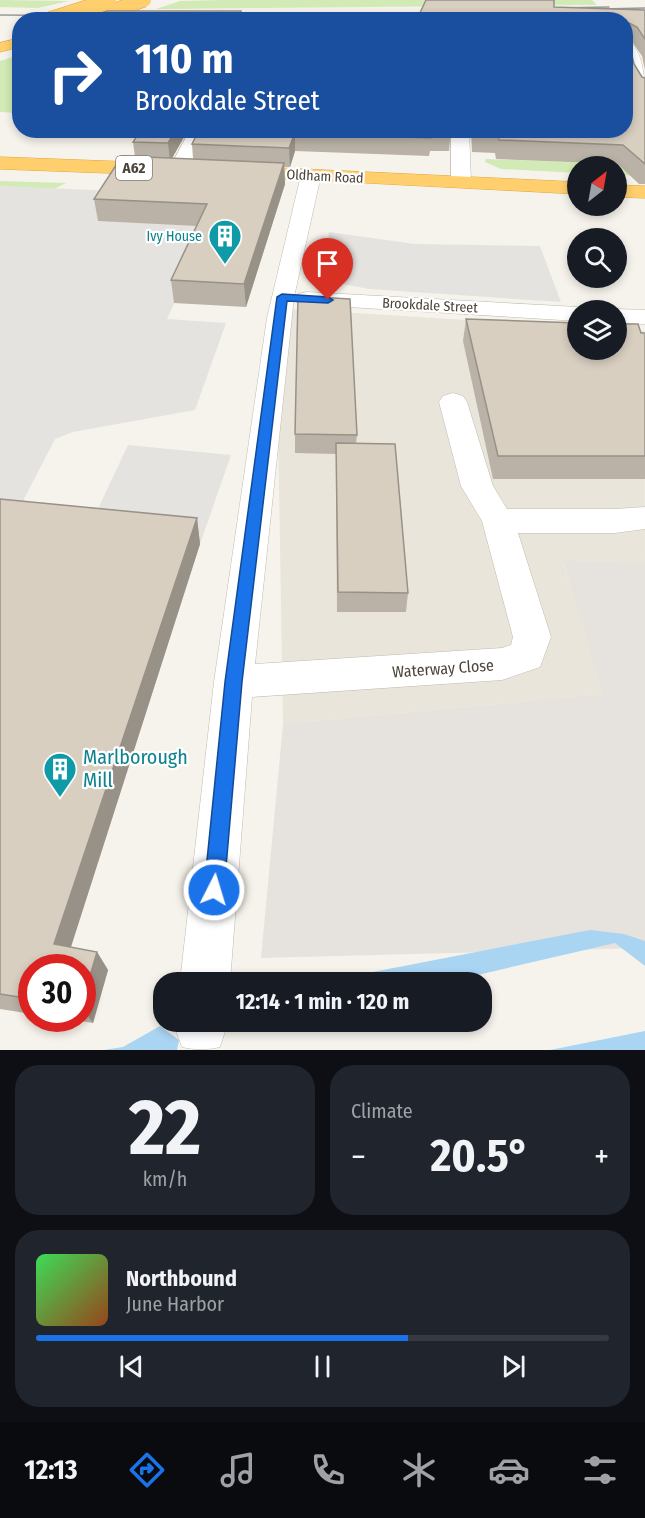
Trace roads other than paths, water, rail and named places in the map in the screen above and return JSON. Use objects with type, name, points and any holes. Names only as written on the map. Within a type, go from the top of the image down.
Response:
[{"type":"highway","points":[[71,12],[109,0]]},
{"type":"highway","points":[[110,12],[144,0]]},
{"type":"highway","name":"A62","points":[[0,163],[201,170]]},
{"type":"highway","name":"Oldham Road","points":[[223,171],[567,187]]},
{"type":"highway","points":[[627,191],[645,192]]},
{"type":"street","points":[[633,62],[645,91]]},
{"type":"street","points":[[179,169],[195,138]]},
{"type":"street","points":[[460,138],[461,182]]},
{"type":"street","points":[[207,972],[234,682],[282,297],[311,175]]},
{"type":"street","name":"Brookdale Street","points":[[282,297],[567,313]]},
{"type":"street","points":[[627,316],[645,317]]},
{"type":"street","name":"Waterway Close","points":[[234,682],[502,664],[527,656],[532,637],[498,521],[477,486],[453,402]]},
{"type":"street","points":[[498,521],[615,521],[645,518]]},
{"type":"water","points":[[590,930],[624,934],[645,941],[645,966],[615,943],[490,972],[373,972]]},
{"type":"water","points":[[153,1030],[153,1032],[168,1032],[179,1040],[177,1050],[104,1050],[123,1047]]},
{"type":"water","points":[[645,1031],[645,1050],[550,1050]]},
{"type":"tram line","points":[[555,8],[609,7]]},
{"type":"tram line","points":[[600,9],[645,8]]},
{"type":"tram line","points":[[0,15],[12,15]]},
{"type":"place","name":"Ivy House","points":[[225,265]]},
{"type":"place","name":"Marlborough Mill","points":[[60,798]]}]
